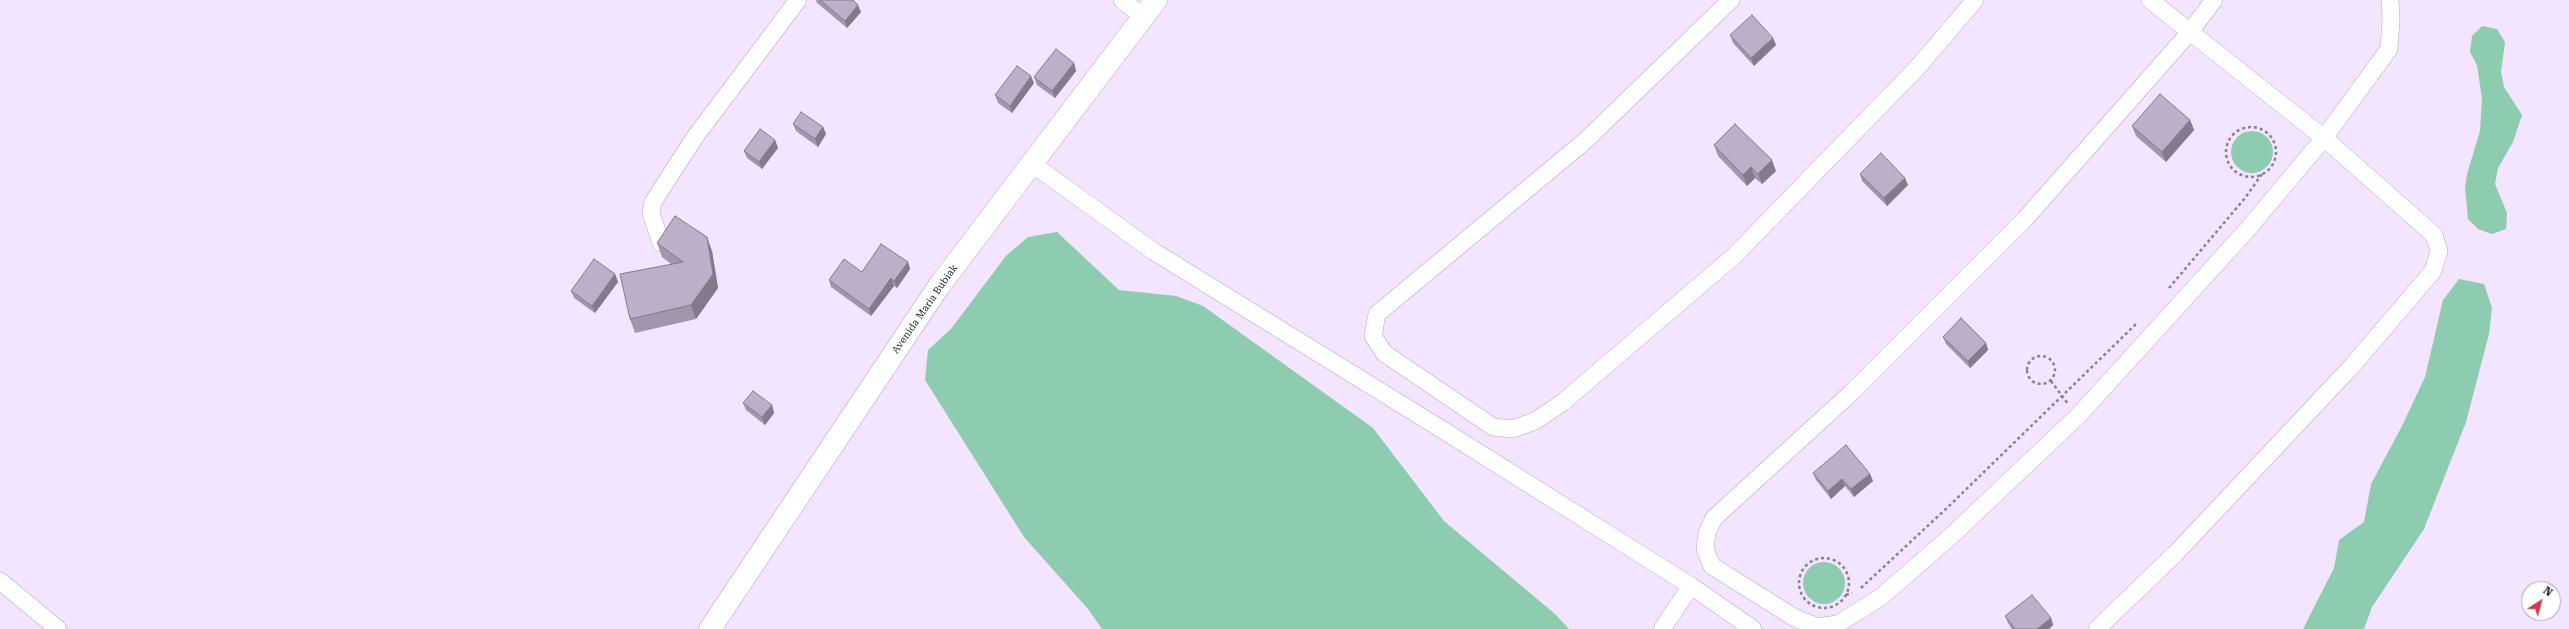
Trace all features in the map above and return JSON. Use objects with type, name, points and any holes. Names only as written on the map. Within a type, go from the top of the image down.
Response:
[{"type":"street","points":[[661,243],[651,213],[653,202],[695,137],[798,0]]},
{"type":"street","points":[[1122,0],[1150,8]]},
{"type":"street","points":[[1732,0],[1585,141],[1377,314],[1373,336],[1384,353],[1493,426],[1513,428],[1535,421],[1562,403],[1734,256],[1917,68],[1975,0]]},
{"type":"street","points":[[2097,629],[2175,554],[2352,366],[2433,271],[2439,251],[2434,235],[2324,138],[2150,0]]},
{"type":"street","points":[[2214,0],[2190,32],[2025,219],[1851,393],[1719,513],[1708,533],[1705,549],[1712,566],[1794,618],[1818,627],[1838,624],[1881,597],[1950,537],[2078,416],[2247,230],[2324,138],[2388,49],[2391,20],[2390,0]]},
{"type":"street","name":"Avenida Maria Bubiak","points":[[710,629],[939,286],[1150,8]]},
{"type":"street","points":[[1031,163],[1153,251],[1690,586],[1753,629]]},
{"type":"street","points":[[0,581],[58,629]]},
{"type":"street","points":[[1662,629],[1690,586]]},
{"type":"path","points":[[2164,293],[2245,198],[2262,174],[2274,164],[2276,156],[2274,141],[2269,134],[2255,127],[2239,130],[2229,141],[2227,153],[2230,164],[2240,174],[2254,176],[2262,174]]},
{"type":"path","points":[[1846,595],[1849,588],[1846,572],[1835,561],[1820,559],[1806,566],[1801,573],[1800,589],[1802,596],[1813,606],[1827,608],[1835,606],[1846,595],[1856,592],[2062,397],[2138,322]]},
{"type":"path","points":[[2043,356],[2054,363],[2054,376],[2051,381],[2045,384],[2032,382],[2026,371],[2031,360],[2043,356]]},
{"type":"path","points":[[2051,381],[2062,397]]},
{"type":"green space","points":[[2482,26],[2497,29],[2505,42],[2501,72],[2504,87],[2522,115],[2513,142],[2498,168],[2495,184],[2507,213],[2506,229],[2492,234],[2478,229],[2468,219],[2465,189],[2467,174],[2480,131],[2482,99],[2477,65],[2470,52],[2472,36]]},
{"type":"green space","points":[[2252,131],[2267,137],[2273,152],[2267,167],[2252,173],[2237,167],[2231,152],[2237,137]]},
{"type":"green space","points":[[1057,232],[1119,290],[1176,296],[1203,306],[1373,428],[1444,521],[1555,614],[1569,629],[1102,629],[1088,609],[1024,537],[925,380],[928,350],[951,329],[1006,256],[1028,237]]},
{"type":"green space","points":[[2459,279],[2484,284],[2492,308],[2489,334],[2466,422],[2424,529],[2372,607],[2364,629],[2303,629],[2334,568],[2339,540],[2364,522],[2371,484],[2402,426],[2425,377],[2443,300]]},
{"type":"green space","points":[[1824,562],[1839,568],[1845,583],[1839,598],[1824,604],[1809,598],[1803,583],[1809,568]]},
{"type":"building","points":[[820,0],[853,0],[858,5],[845,21]]},
{"type":"building","points":[[1752,15],[1773,38],[1751,58],[1730,35]]},
{"type":"building","points":[[1056,49],[1074,63],[1052,91],[1034,77]]},
{"type":"building","points":[[1017,66],[1031,76],[1010,106],[995,95]]},
{"type":"building","points":[[2160,94],[2190,120],[2162,152],[2132,126]]},
{"type":"building","points":[[801,112],[823,127],[815,139],[793,124]]},
{"type":"building","points":[[1735,124],[1772,160],[1758,174],[1751,167],[1743,175],[1714,145]]},
{"type":"building","points":[[760,129],[775,140],[759,162],[744,151]]},
{"type":"building","points":[[1881,153],[1905,178],[1884,198],[1860,174]]},
{"type":"building","points":[[675,216],[707,237],[713,274],[691,305],[630,319],[620,274],[683,262],[657,243]]},
{"type":"building","points":[[881,244],[908,262],[894,281],[891,278],[869,309],[829,280],[844,259],[862,272]]},
{"type":"building","points":[[594,259],[615,274],[592,306],[571,291]]},
{"type":"building","points":[[1961,318],[1986,343],[1968,361],[1943,337]]},
{"type":"building","points":[[753,391],[772,405],[762,417],[743,403]]},
{"type":"building","points":[[1846,445],[1870,474],[1851,489],[1842,479],[1828,491],[1813,473]]},
{"type":"building","points":[[2032,595],[2051,618],[2037,629],[2015,629],[2005,616]]}]
